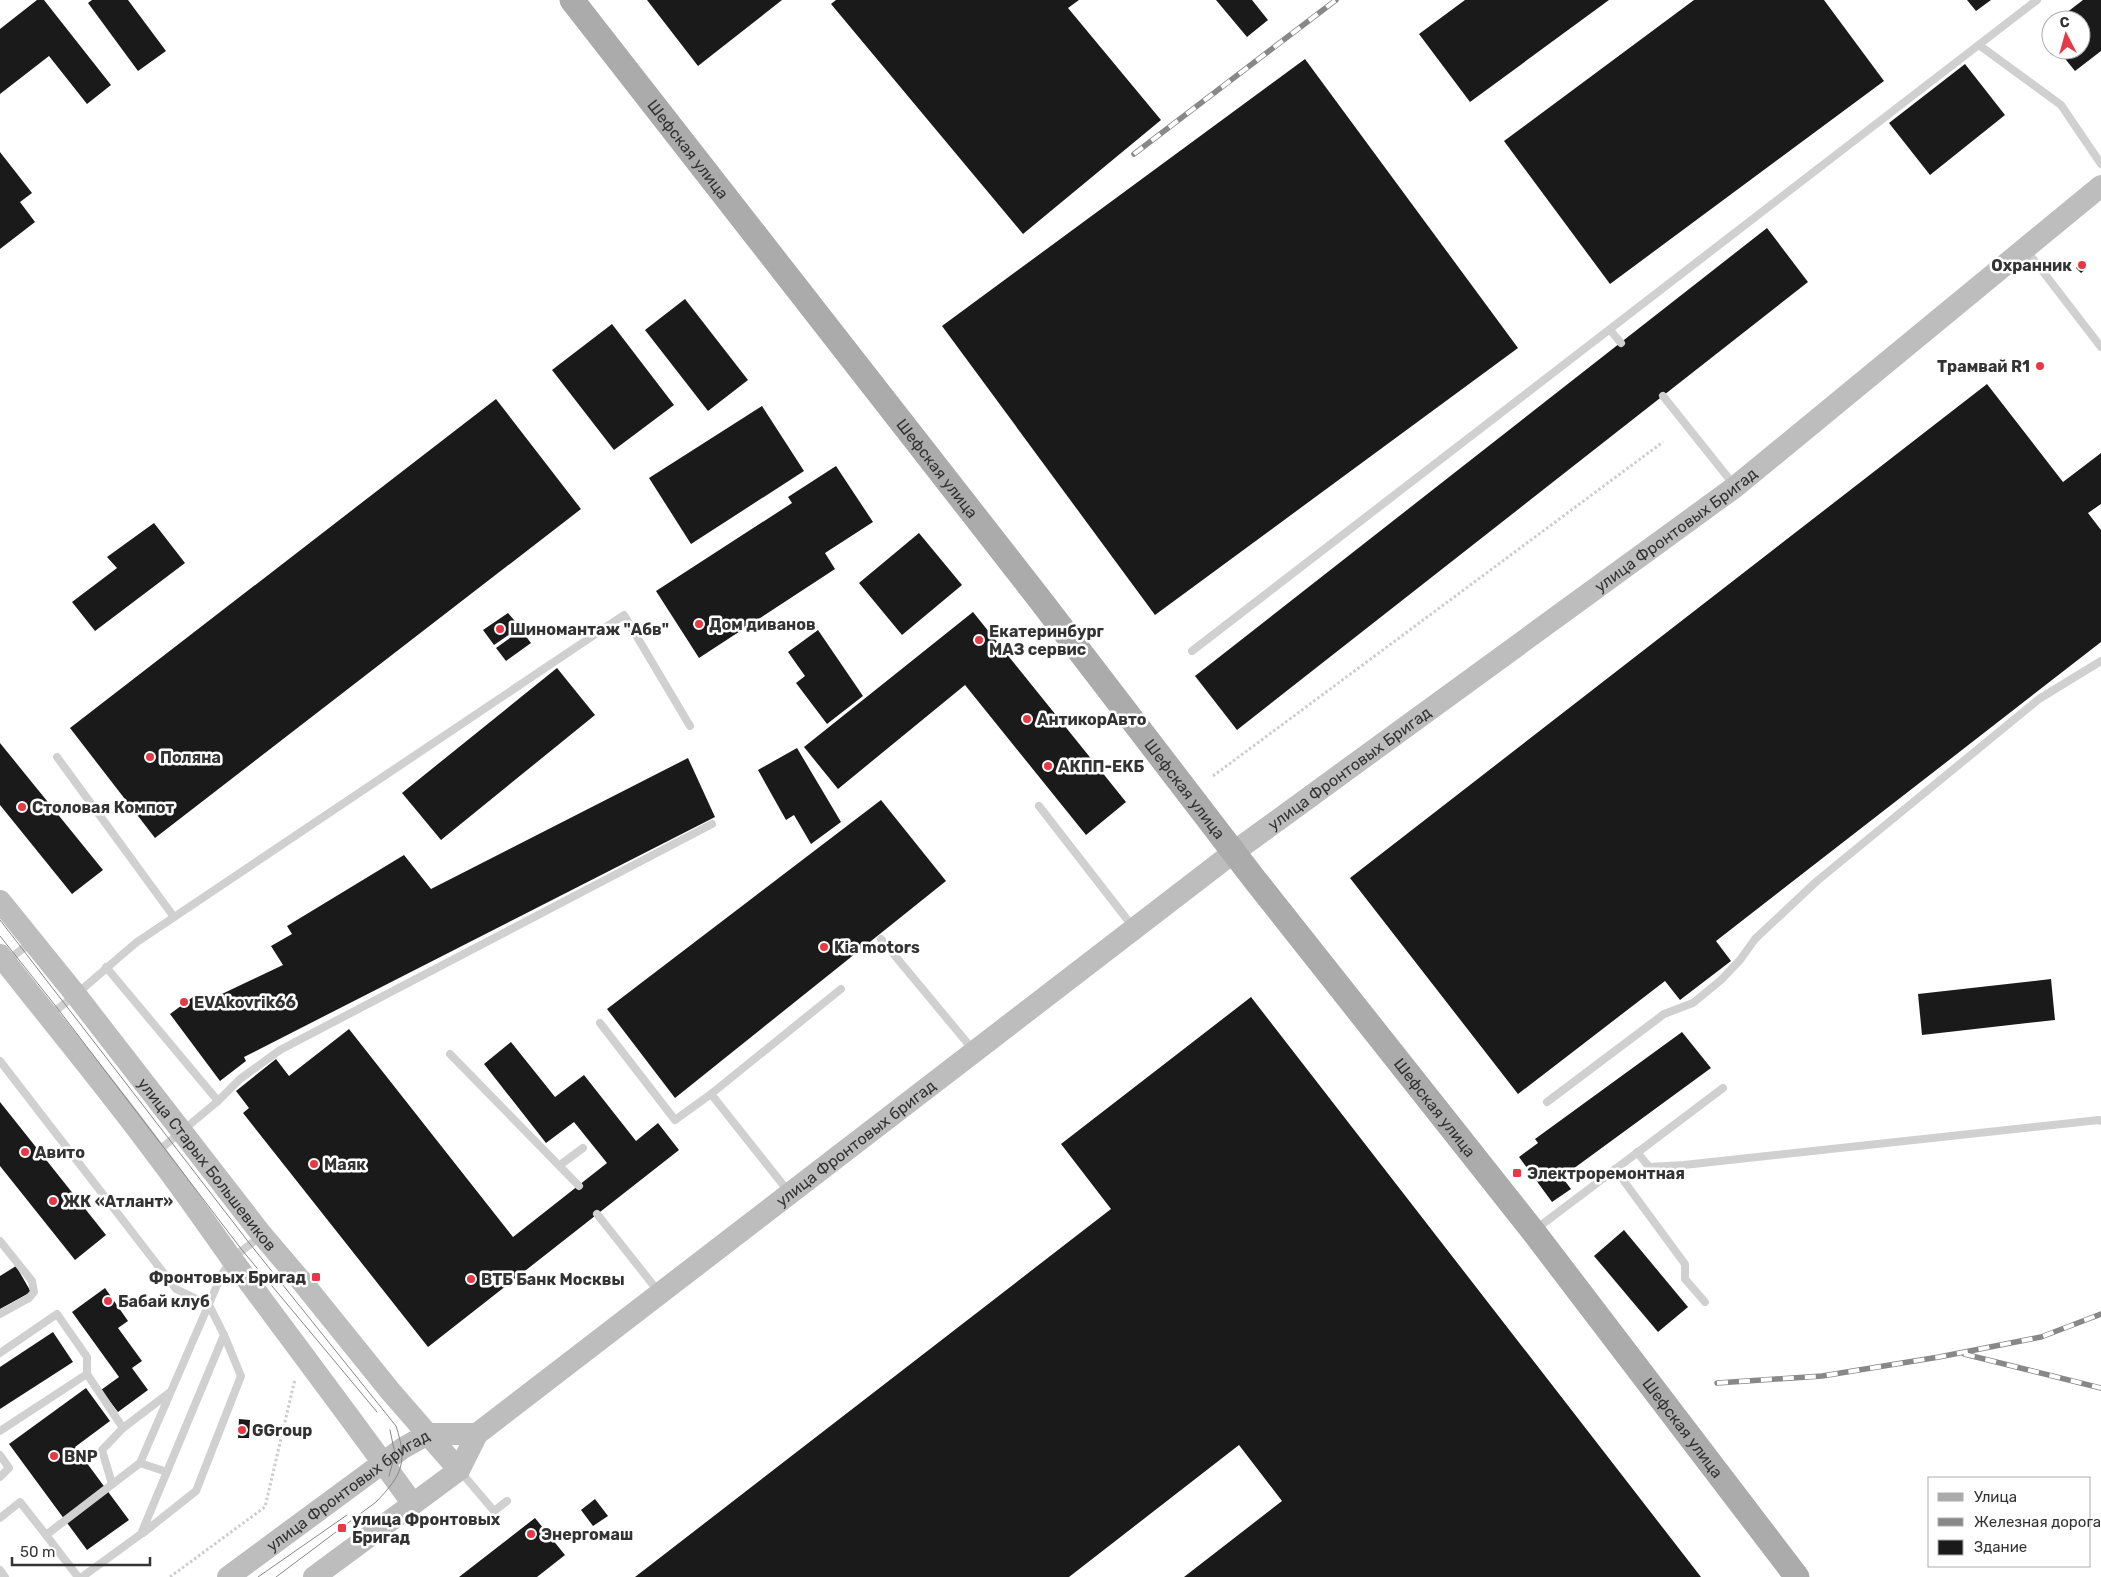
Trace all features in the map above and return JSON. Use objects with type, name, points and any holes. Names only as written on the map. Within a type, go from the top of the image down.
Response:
[{"type":"main road","name":"Шефская улица","points":[[572,0],[1038,597],[1234,852],[1533,1231],[1797,1577]]},
{"type":"main road","name":"улица Фронтовых Бригад","points":[[1234,852],[1735,487],[2101,186]]},
{"type":"main road","name":"улица Фронтовых бригад","points":[[314,1577],[459,1470],[476,1434],[1234,852]]},
{"type":"main road","name":"улица Старых Большевиков","points":[[0,901],[262,1235],[304,1283],[391,1392],[459,1470]]},
{"type":"main road","name":"улица Старых Большевиков","points":[[2,961],[50,1016],[156,1154],[354,1421],[382,1463],[413,1504]]},
{"type":"main road","name":"улица Фронтовых бригад","points":[[228,1577],[382,1463],[428,1434],[476,1434]]},
{"type":"lane","points":[[1192,652],[2037,0]]},
{"type":"lane","points":[[1978,45],[2061,105],[2101,164]]},
{"type":"lane","points":[[2026,249],[2101,347]]},
{"type":"lane","points":[[1610,330],[1621,343]]},
{"type":"lane","points":[[1663,396],[1735,487]]},
{"type":"lane","points":[[50,1016],[76,996],[106,967],[137,942],[624,616],[690,726]]},
{"type":"lane","points":[[1547,1102],[1664,1014],[1693,1003],[1721,980],[1740,960],[1755,939],[1817,881],[2039,699],[2101,661]]},
{"type":"lane","points":[[57,757],[174,917]]},
{"type":"lane","points":[[1039,806],[1134,928]]},
{"type":"lane","points":[[156,1154],[218,1101],[240,1079],[280,1050],[712,824]]},
{"type":"lane","points":[[880,939],[974,1051]]},
{"type":"lane","points":[[2,961],[32,942]]},
{"type":"lane","points":[[106,967],[218,1101]]},
{"type":"lane","points":[[600,1024],[675,1120],[840,989]]},
{"type":"lane","points":[[450,1054],[509,1117],[560,1165],[579,1186]]},
{"type":"lane","points":[[0,1061],[176,1289],[209,1305],[241,1376],[196,1491],[142,1534],[82,1577]]},
{"type":"lane","points":[[1533,1231],[1723,1088]]},
{"type":"lane","points":[[710,1094],[790,1194]]},
{"type":"lane","points":[[1637,1152],[1649,1167],[1684,1165],[2101,1121]]},
{"type":"lane","points":[[560,1165],[583,1148]]},
{"type":"lane","points":[[1615,1169],[1686,1264],[1685,1279],[1705,1302]]},
{"type":"lane","points":[[598,1214],[659,1293]]},
{"type":"lane","points":[[46,1535],[140,1463],[221,1276],[232,1258],[262,1235]]},
{"type":"lane","points":[[0,1241],[32,1281],[34,1292],[29,1298],[0,1314]]},
{"type":"lane","points":[[0,1353],[57,1314],[87,1357],[87,1374],[123,1428]]},
{"type":"lane","points":[[142,1534],[224,1336]]},
{"type":"lane","points":[[0,1432],[87,1374]]},
{"type":"lane","points":[[112,1484],[102,1450],[123,1428],[171,1391]]},
{"type":"lane","points":[[0,1455],[9,1468],[0,1477]]},
{"type":"lane","points":[[140,1463],[167,1472]]},
{"type":"lane","points":[[459,1470],[494,1511],[507,1501]]},
{"type":"lane","points":[[0,1518],[20,1502],[78,1577]]},
{"type":"lane","points":[[0,1570],[5,1577]]},
{"type":"path","points":[[1213,776],[1663,442]]},
{"type":"path","points":[[170,1577],[265,1507],[296,1375]]},
{"type":"building","points":[[37,0],[44,0],[111,85],[87,104],[49,56],[0,94],[0,29]]},
{"type":"building","points":[[92,0],[128,0],[166,51],[138,71],[88,3]]},
{"type":"building","points":[[647,0],[782,0],[698,66]]},
{"type":"building","points":[[836,0],[1079,0],[1068,8],[1161,120],[1023,234],[831,4]]},
{"type":"building","points":[[1216,0],[1252,0],[1268,20],[1247,37]]},
{"type":"building","points":[[1465,0],[1609,0],[1470,102],[1419,34]]},
{"type":"building","points":[[1694,0],[1824,0],[1884,81],[1610,284],[1504,141]]},
{"type":"building","points":[[1967,0],[1991,0],[1976,11]]},
{"type":"building","points":[[2083,0],[2101,0],[2101,51],[2091,59],[2091,10],[2070,10]]},
{"type":"building","points":[[1305,59],[1518,348],[1155,615],[942,326]]},
{"type":"building","points":[[2066,60],[2089,60],[2075,71]]},
{"type":"building","points":[[1965,64],[2005,115],[1930,175],[1889,123]]},
{"type":"building","points":[[0,152],[32,193],[20,202],[35,222],[0,249]]},
{"type":"building","points":[[1767,228],[1808,282],[1237,730],[1195,676]]},
{"type":"building","name":"Охранник","points":[[2082,262],[2087,268],[2081,273],[2076,268]]},
{"type":"building","points":[[685,299],[748,380],[708,411],[645,330]]},
{"type":"building","points":[[612,324],[674,405],[614,450],[552,370]]},
{"type":"building","points":[[1987,384],[2063,482],[2101,453],[2101,504],[2088,513],[2101,530],[2101,642],[1716,941],[1731,961],[1680,1000],[1665,981],[1518,1094],[1350,878]]},
{"type":"building","points":[[496,399],[581,509],[155,838],[70,728]]},
{"type":"building","points":[[762,406],[804,471],[691,544],[649,478]]},
{"type":"building","points":[[836,466],[873,522],[825,553],[835,569],[699,658],[656,591],[792,503],[788,497]]},
{"type":"building","points":[[154,523],[185,563],[95,631],[72,602],[117,568],[107,557]]},
{"type":"building","points":[[919,533],[962,585],[902,635],[859,583]]},
{"type":"building","points":[[973,612],[1126,802],[1086,835],[965,685],[838,789],[804,747]]},
{"type":"building","points":[[508,613],[520,627],[494,645],[483,630]]},
{"type":"building","points":[[521,630],[531,643],[506,661],[496,648]]},
{"type":"building","points":[[818,630],[863,696],[827,724],[796,683],[805,676],[788,652]]},
{"type":"building","points":[[557,668],[595,715],[441,840],[402,793]]},
{"type":"building","points":[[0,743],[103,870],[72,894],[0,805]]},
{"type":"building","points":[[797,748],[841,822],[811,844],[794,815],[786,820],[758,770]]},
{"type":"building","points":[[688,758],[715,817],[244,1057],[246,1061],[220,1081],[170,1014],[197,994],[203,1003],[283,965],[271,946],[292,934],[287,926],[404,855],[431,889]]},
{"type":"building","points":[[881,800],[946,881],[675,1098],[607,1009]]},
{"type":"building","points":[[2051,979],[2055,1020],[1922,1035],[1918,994]]},
{"type":"building","points":[[1251,997],[1701,1577],[1184,1577],[1282,1501],[1239,1445],[1069,1577],[635,1577],[1111,1209],[1061,1144]]},
{"type":"building","points":[[349,1029],[513,1237],[607,1163],[574,1122],[546,1143],[484,1064],[511,1042],[555,1097],[584,1075],[636,1141],[658,1123],[679,1150],[428,1347],[243,1113],[249,1108],[236,1091],[276,1059],[289,1076]]},
{"type":"building","points":[[1682,1032],[1711,1068],[1562,1177],[1571,1189],[1552,1202],[1519,1157],[1538,1143],[1535,1139]]},
{"type":"building","name":"ЖК «Атлант»","points":[[0,1102],[106,1235],[75,1260],[0,1166]]},
{"type":"building","points":[[1624,1230],[1688,1307],[1658,1332],[1594,1256]]},
{"type":"building","points":[[16,1266],[31,1292],[0,1309],[0,1276]]},
{"type":"building","points":[[105,1288],[128,1321],[118,1328],[142,1361],[132,1368],[148,1390],[118,1412],[101,1390],[119,1377],[72,1312]]},
{"type":"building","points":[[53,1332],[73,1362],[0,1409],[0,1367]]},
{"type":"building","points":[[86,1388],[110,1421],[75,1447],[129,1520],[87,1550],[9,1444]]},
{"type":"building","points":[[239,1419],[250,1420],[249,1438],[238,1438]]},
{"type":"building","points":[[595,1499],[608,1516],[593,1526],[581,1510]]},
{"type":"building","name":"Энергомаш","points":[[535,1518],[565,1555],[537,1577],[459,1577]]},
{"type":"tram line","points":[[0,920],[250,1244],[396,1426],[400,1439],[402,1459],[397,1476],[392,1484],[376,1502],[276,1577]]},
{"type":"tram line","points":[[0,936],[242,1250],[377,1412]]},
{"type":"tram line","points":[[389,1476],[395,1454],[390,1430]]},
{"type":"tram line","points":[[258,1577],[347,1515]]},
{"type":"railway","points":[[1134,154],[1336,0]]},
{"type":"railway","points":[[1717,1383],[1822,1376],[1939,1357],[2041,1337],[2101,1314]]},
{"type":"railway","points":[[1964,1354],[2101,1388]]},
{"type":"place","name":"Охранник","points":[[2082,265]]},
{"type":"place","name":"Трамвай R1","points":[[2040,366]]},
{"type":"place","name":"Дом диванов","points":[[699,624]]},
{"type":"place","name":"Шиномантаж \"Абв\"","points":[[500,629]]},
{"type":"place","name":"Екатеринбург МАЗ сервис","points":[[979,640]]},
{"type":"place","name":"АнтикорАвто","points":[[1027,719]]},
{"type":"place","name":"Поляна","points":[[150,757]]},
{"type":"place","name":"АКПП-ЕКБ","points":[[1048,766]]},
{"type":"place","name":"Столовая Компот","points":[[22,807]]},
{"type":"place","name":"Kia motors","points":[[824,947]]},
{"type":"place","name":"EVAkovrik66","points":[[184,1002]]},
{"type":"place","name":"Авито","points":[[25,1152]]},
{"type":"place","name":"Маяк","points":[[314,1164]]},
{"type":"place","name":"Электроремонтная","points":[[1517,1173]]},
{"type":"place","name":"ЖК «Атлант»","points":[[53,1201]]},
{"type":"place","name":"Фронтовых Бригад","points":[[316,1277]]},
{"type":"place","name":"ВТБ Банк Москвы","points":[[471,1279]]},
{"type":"place","name":"Бабай клуб","points":[[108,1301]]},
{"type":"place","name":"GGroup","points":[[242,1430]]},
{"type":"place","name":"BNP","points":[[54,1456]]},
{"type":"place","name":"улица Фронтовых Бригад","points":[[342,1528]]},
{"type":"place","name":"Энергомаш","points":[[531,1534]]}]
